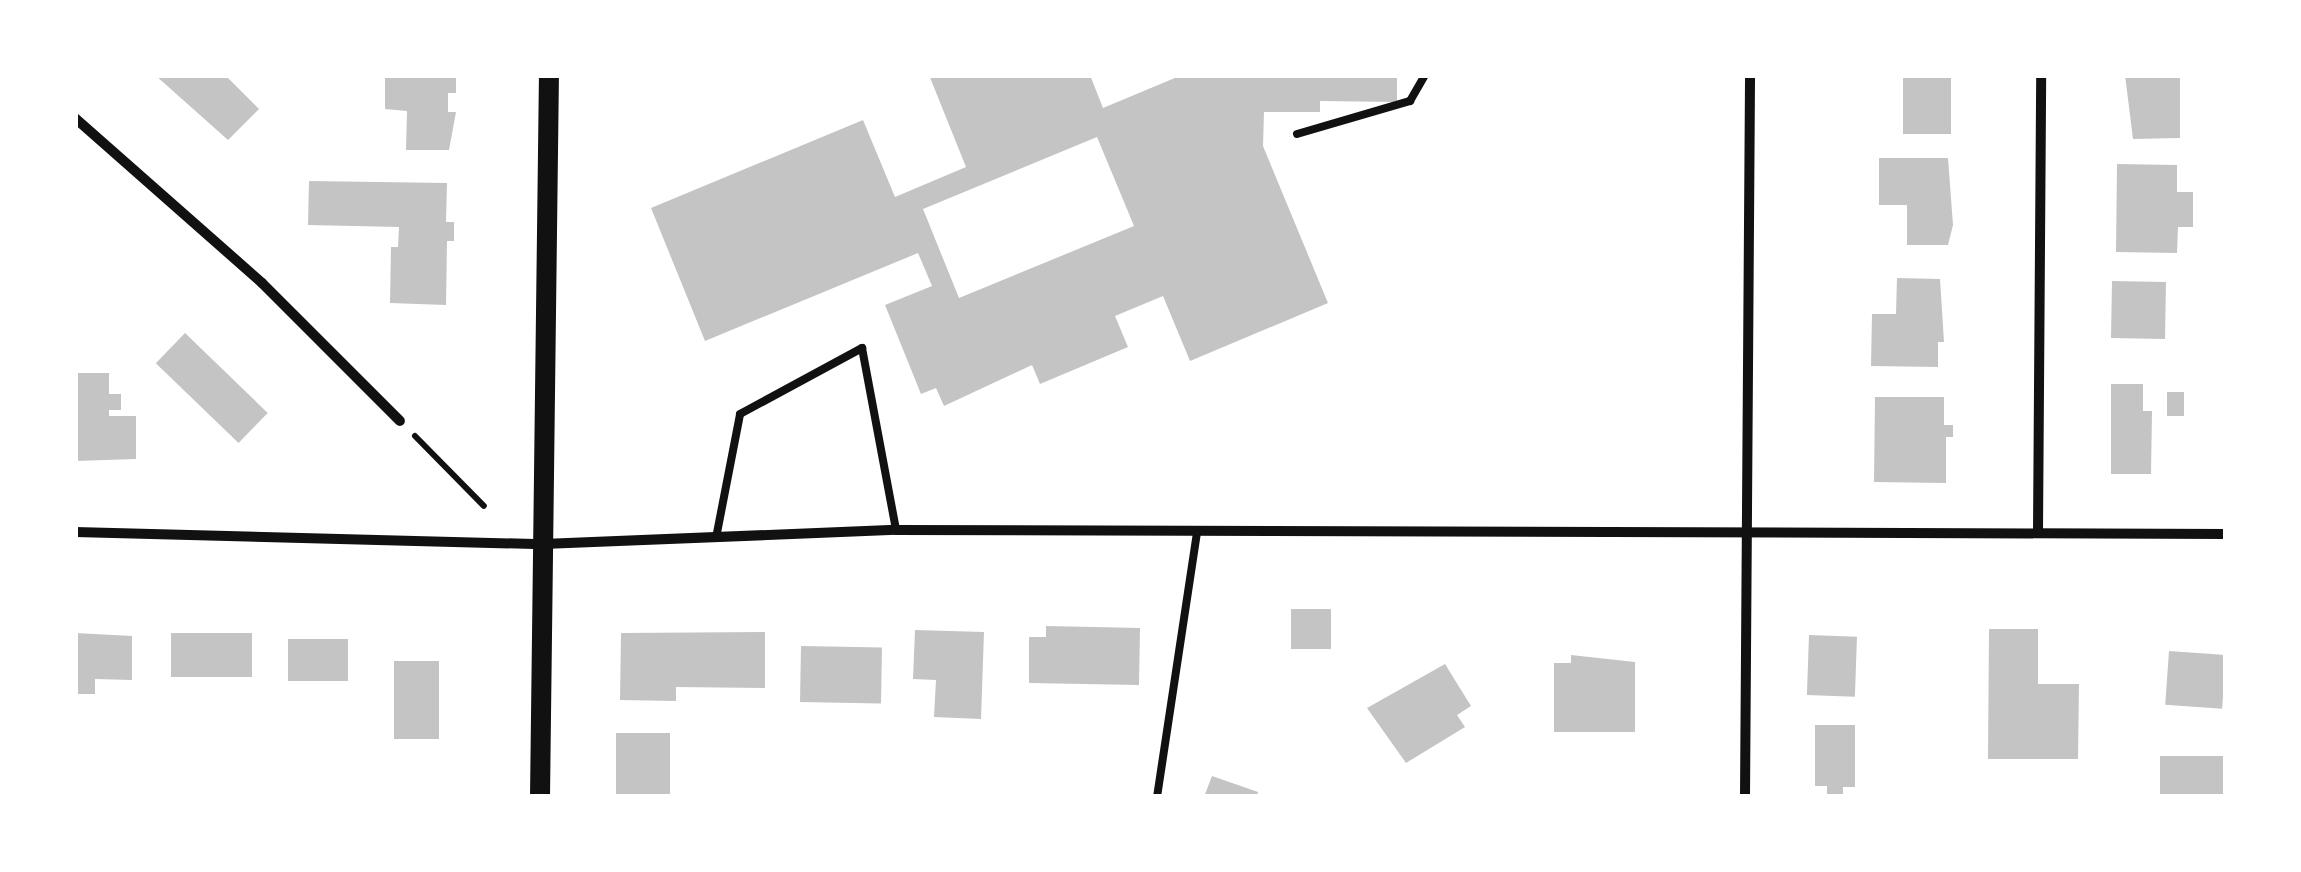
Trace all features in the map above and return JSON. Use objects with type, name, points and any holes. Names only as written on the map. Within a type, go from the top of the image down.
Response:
[{"type":"main road","points":[[540,797],[549,75]]},
{"type":"street","points":[[1746,797],[1750,75]]},
{"type":"street","points":[[2038,532],[2041,75]]},
{"type":"street","points":[[75,118],[262,283],[400,421]]},
{"type":"street","points":[[75,532],[543,544],[716,542],[896,530],[2226,534]]},
{"type":"lane","points":[[1296,134],[1410,101],[1425,75]]},
{"type":"lane","points":[[716,542],[740,414],[862,348],[896,530]]},
{"type":"lane","points":[[1157,797],[1197,531]]},
{"type":"path","points":[[400,421],[484,506]]},
{"type":"building","points":[[155,75],[225,75],[259,109],[228,140]]},
{"type":"building","points":[[385,75],[456,75],[456,93],[448,93],[448,112],[456,112],[449,150],[406,150],[407,111],[385,109]]},
{"type":"building","points":[[929,75],[1090,75],[1103,108],[1182,75],[1397,75],[1397,102],[1320,101],[1320,112],[1264,112],[1263,146],[1328,303],[1190,361],[1163,296],[1115,316],[1128,347],[1040,384],[1032,365],[944,406],[936,388],[921,394],[885,305],[932,286],[918,253],[705,341],[651,208],[863,120],[895,197],[966,167]],"holes":[[[1097,137],[1134,226],[959,298],[923,209]]]},
{"type":"building","points":[[1903,75],[1951,75],[1951,134],[1903,134]]},
{"type":"building","points":[[2125,75],[2180,75],[2180,138],[2133,139]]},
{"type":"building","points":[[1879,158],[1948,158],[1953,225],[1948,245],[1907,245],[1907,205],[1879,205]]},
{"type":"building","points":[[2117,164],[2177,165],[2177,192],[2193,192],[2193,227],[2178,227],[2177,253],[2116,252]]},
{"type":"building","points":[[309,181],[447,183],[446,222],[454,222],[454,241],[447,241],[446,305],[390,303],[391,247],[398,247],[399,227],[308,225]]},
{"type":"building","points":[[1897,278],[1940,279],[1944,342],[1938,342],[1938,367],[1871,366],[1872,314],[1896,314]]},
{"type":"building","points":[[2112,281],[2166,282],[2165,339],[2111,338]]},
{"type":"building","points":[[185,333],[268,413],[239,443],[156,363]]},
{"type":"building","points":[[75,373],[109,373],[109,394],[121,394],[121,410],[109,410],[109,416],[136,416],[136,459],[75,461]]},
{"type":"building","points":[[2111,384],[2143,384],[2143,411],[2152,411],[2151,474],[2111,474]]},
{"type":"building","points":[[2167,392],[2184,392],[2184,416],[2167,416]]},
{"type":"building","points":[[1875,397],[1944,397],[1944,425],[1953,425],[1953,437],[1946,437],[1946,483],[1874,482]]},
{"type":"building","points":[[1291,609],[1331,609],[1331,649],[1291,649]]},
{"type":"building","points":[[1046,626],[1140,628],[1139,685],[1029,683],[1029,637],[1046,637]]},
{"type":"building","points":[[1989,629],[2038,629],[2038,684],[2079,684],[2078,759],[1988,759]]},
{"type":"building","points":[[915,630],[984,632],[981,719],[934,717],[936,680],[913,679]]},
{"type":"building","points":[[765,632],[765,688],[676,687],[676,701],[620,700],[621,633]]},
{"type":"building","points":[[75,633],[132,636],[132,680],[95,679],[95,694],[75,694]]},
{"type":"building","points":[[171,633],[252,633],[252,677],[171,677]]},
{"type":"building","points":[[1809,635],[1857,637],[1855,697],[1807,695]]},
{"type":"building","points":[[288,639],[348,639],[348,681],[288,681]]},
{"type":"building","points":[[801,646],[882,647],[881,703],[800,702]]},
{"type":"building","points":[[2169,651],[2226,655],[2222,709],[2165,705]]},
{"type":"building","points":[[1571,655],[1635,662],[1635,732],[1554,732],[1554,663],[1571,663]]},
{"type":"building","points":[[394,661],[439,661],[439,739],[394,739]]},
{"type":"building","points":[[1445,664],[1471,706],[1457,715],[1465,727],[1406,763],[1367,708]]},
{"type":"building","points":[[1815,725],[1855,725],[1855,787],[1843,787],[1843,797],[1827,797],[1827,786],[1815,786]]},
{"type":"building","points":[[616,733],[670,733],[670,797],[616,797]]},
{"type":"building","points":[[2160,756],[2226,756],[2226,797],[2160,797]]},
{"type":"building","points":[[1212,776],[1258,792],[1257,797],[1204,797]]}]
